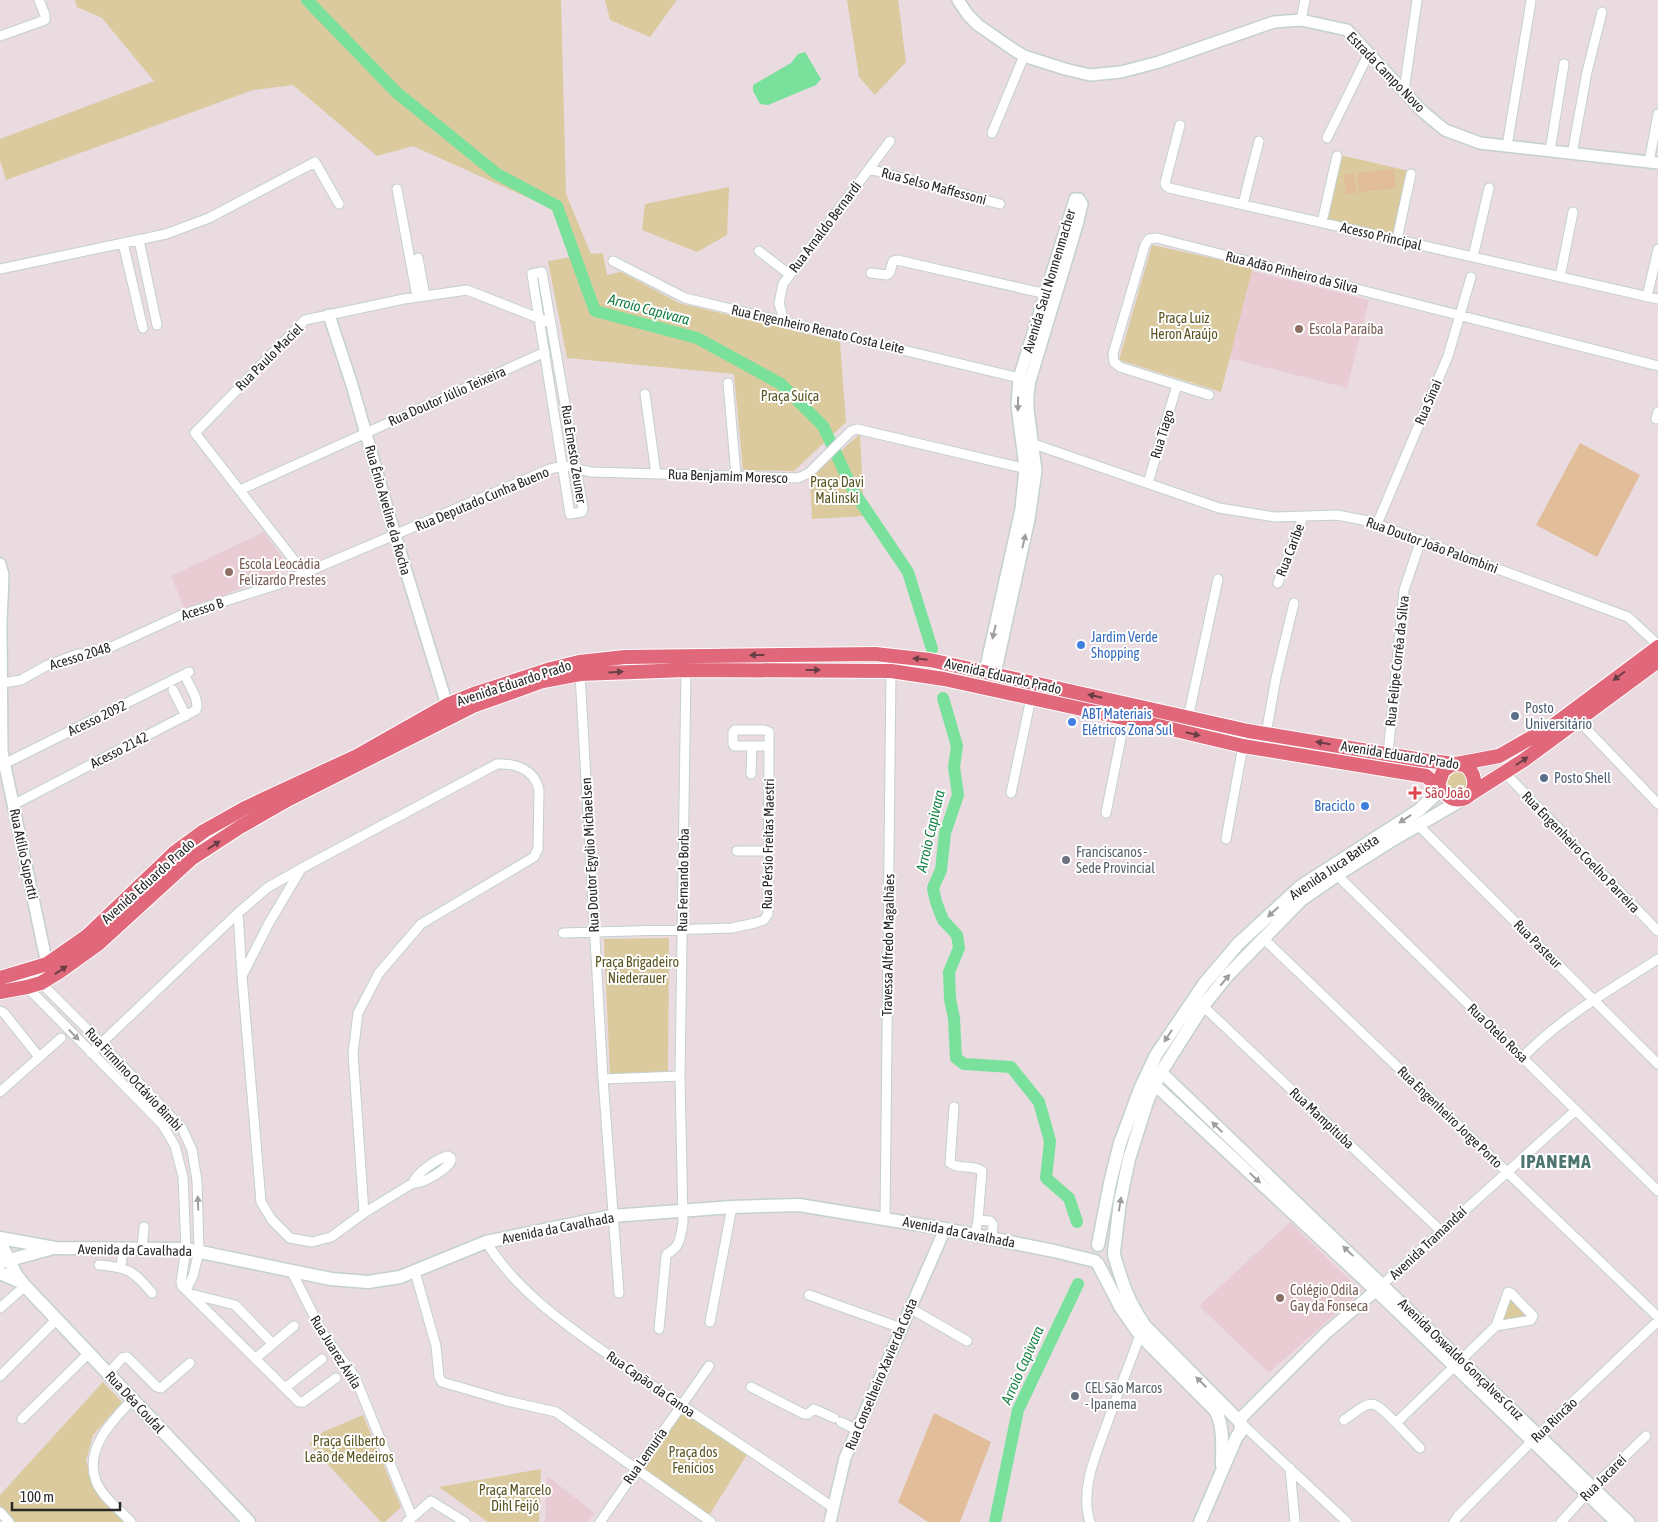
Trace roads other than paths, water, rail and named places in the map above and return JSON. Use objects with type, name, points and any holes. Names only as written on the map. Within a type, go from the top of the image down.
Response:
[{"type":"main road","points":[[1456,764],[1499,756],[1536,736],[1555,724],[1658,646]]},
{"type":"main road","name":"Avenida Eduardo Prado","points":[[0,978],[47,964],[87,936],[174,853],[204,831],[245,808],[449,711],[473,706],[543,681],[580,674],[686,670],[891,671],[944,679],[1125,718],[1243,746],[1426,776],[1438,785],[1446,795],[1456,799],[1467,797],[1474,789],[1475,779],[1470,769],[1465,765],[1266,734],[930,660],[875,654],[625,657],[579,662],[474,694],[449,711],[439,716],[423,731],[289,799],[252,820],[194,858],[148,896],[98,944],[41,982],[27,987],[0,992]]},
{"type":"main road","name":"Avenida Juca Batista","points":[[1114,1254],[1120,1202],[1129,1159],[1148,1099],[1161,1072],[1203,1006],[1228,976],[1301,900],[1337,875],[1467,797],[1578,720],[1658,661]]},
{"type":"main road","points":[[990,672],[990,682],[1001,692]]},
{"type":"main road","points":[[1146,723],[1158,721],[1164,713]]},
{"type":"main road","name":"Avenida Juca Batista","points":[[1096,1254],[1120,1143],[1140,1089],[1156,1055],[1204,984],[1238,944],[1301,886],[1420,810],[1434,796],[1446,768],[1456,764]]},
{"type":"main road","points":[[245,808],[252,820]]},
{"type":"main road","points":[[185,845],[194,858]]},
{"type":"main road","name":"Avenida da Cavalhada","points":[[0,1238],[55,1248],[180,1249],[199,1251],[292,1272],[331,1279],[368,1282],[400,1277],[486,1242],[612,1216],[732,1207],[799,1205],[944,1229],[1067,1254],[1096,1254]]},
{"type":"main road","name":"Rua Déa Coufal","points":[[0,1242],[4,1261],[21,1281],[249,1522]]},
{"type":"main road","points":[[1096,1254],[1102,1243],[1110,1245],[1122,1284],[1132,1308],[1145,1326],[1238,1426]]},
{"type":"main road","name":"Avenida da Cavalhada","points":[[4,1261],[55,1248]]},
{"type":"main road","points":[[21,1281],[23,1261],[30,1253]]},
{"type":"main road","points":[[1096,1254],[1102,1265],[1110,1263],[1114,1254]]},
{"type":"main road","points":[[1096,1254],[1121,1308],[1140,1335],[1215,1410],[1221,1429],[1229,1438],[1238,1426]]},
{"type":"main road","name":"Rua Déa Coufal","points":[[0,1273],[21,1281]]},
{"type":"main road","points":[[1221,1429],[1226,1418],[1238,1426]]},
{"type":"main road","name":"Avenida Tramandaí","points":[[1200,1522],[1238,1426]]},
{"type":"main road","name":"Avenida Tramandaí","points":[[1221,1429],[1222,1469]]},
{"type":"street","points":[[0,36],[45,20],[39,0]]},
{"type":"street","name":"Estrada Campo Novo","points":[[958,0],[968,15],[978,24],[1024,56],[1090,75],[1121,72],[1159,62],[1274,22],[1301,20],[1347,30],[1422,111],[1444,130],[1480,143],[1653,163]]},
{"type":"street","points":[[1301,20],[1305,0]]},
{"type":"street","points":[[1404,92],[1417,0]]},
{"type":"street","points":[[1507,146],[1531,1]]},
{"type":"street","points":[[1572,154],[1586,72],[1602,12]]},
{"type":"street","points":[[1326,138],[1370,53]]},
{"type":"street","points":[[992,133],[1024,56]]},
{"type":"street","points":[[1550,151],[1564,64]]},
{"type":"street","points":[[1653,163],[1658,114]]},
{"type":"street","name":"Acesso Principal","points":[[1180,125],[1166,186],[1168,188],[1658,299]]},
{"type":"street","name":"Rua Arnaldo Bernardi","points":[[784,321],[780,298],[783,284],[890,141]]},
{"type":"street","points":[[1244,204],[1259,142]]},
{"type":"street","points":[[1322,222],[1337,156]]},
{"type":"street","points":[[0,269],[166,234],[209,218],[314,162],[339,204]]},
{"type":"street","name":"Rua Selso Maffessoni","points":[[869,169],[1000,204]]},
{"type":"street","points":[[1397,240],[1411,174]]},
{"type":"street","points":[[1473,257],[1489,188]]},
{"type":"street","points":[[397,189],[421,297]]},
{"type":"street","points":[[1560,277],[1573,212]]},
{"type":"street","name":"Rua Adão Pinheiro da Silva","points":[[1209,395],[1117,365],[1113,358],[1146,242],[1153,238],[1460,314],[1658,366]]},
{"type":"street","points":[[138,240],[157,325]]},
{"type":"street","points":[[123,243],[143,328]]},
{"type":"street","name":"Avenida Saul Nonnenmacher","points":[[1030,469],[1020,440],[1017,405],[1066,247]]},
{"type":"street","points":[[1647,297],[1658,249]]},
{"type":"street","points":[[759,251],[789,274]]},
{"type":"street","points":[[418,258],[421,297]]},
{"type":"street","points":[[871,272],[887,275],[893,262],[897,260],[1050,295]]},
{"type":"street","name":"Rua Engenheiro Renato Costa Leite","points":[[612,261],[685,298],[1025,380]]},
{"type":"street","name":"Rua Ernesto Zeuner","points":[[542,272],[551,323],[577,468],[583,510],[580,513],[570,514],[532,274],[542,272]]},
{"type":"street","name":"Rua Sinai","points":[[1378,524],[1448,356],[1470,277]]},
{"type":"street","name":"Rua Paulo Maciel","points":[[240,490],[195,433],[305,320],[421,297],[468,290],[551,323]]},
{"type":"street","name":"Rua Ênio Aveline da Rocha","points":[[329,315],[449,711]]},
{"type":"street","name":"Rua Doutor Júlio Teixeira","points":[[240,490],[545,352]]},
{"type":"street","name":"Avenida Saul Nonnenmacher","points":[[990,672],[1007,596],[1029,519],[1032,443],[1025,380]]},
{"type":"street","points":[[728,383],[736,476]]},
{"type":"street","name":"Rua Tiago","points":[[1148,483],[1177,385]]},
{"type":"street","points":[[645,394],[656,474]]},
{"type":"street","name":"Rua Benjamim Moresco","points":[[577,468],[591,472],[792,478],[809,473],[850,431],[857,429],[1030,469]]},
{"type":"street","name":"Rua Doutor João Palombini","points":[[1020,440],[1220,508],[1275,518],[1337,515],[1378,524],[1628,617],[1658,646]]},
{"type":"street","name":"Rua Deputado Cunha Bueno","points":[[304,573],[550,470],[563,466],[577,468]]},
{"type":"street","points":[[240,490],[304,573]]},
{"type":"street","name":"Rua Caribe","points":[[1278,583],[1303,517]]},
{"type":"street","name":"Rua Felipe Corrêa da Silva","points":[[1388,754],[1404,590],[1421,540]]},
{"type":"street","name":"Rua Atílio Supertti","points":[[0,564],[3,575],[1,625],[3,682],[2,752],[47,964]]},
{"type":"street","name":"Acesso B","points":[[129,639],[181,615],[266,588],[304,573]]},
{"type":"street","points":[[1188,718],[1218,579]]},
{"type":"street","points":[[1266,734],[1276,678],[1294,602]]},
{"type":"street","name":"Acesso 2048","points":[[3,682],[21,680],[54,663],[78,654],[98,654],[129,639]]},
{"type":"street","name":"Rua Fernando Borba","points":[[659,1330],[666,1256],[675,1250],[680,1242],[683,1223],[680,1076],[686,670]]},
{"type":"street","name":"Travessa Alfredo Magalhães","points":[[886,1219],[891,671]]},
{"type":"street","name":"Rua Doutor Egydio Michaelsen","points":[[580,674],[603,1080],[618,1293]]},
{"type":"street","name":"Acesso 2092","points":[[4,764],[188,676],[198,706],[196,710],[186,716]]},
{"type":"street","points":[[173,690],[186,716]]},
{"type":"street","points":[[1011,793],[1031,698]]},
{"type":"street","name":"Acesso 2142","points":[[13,805],[186,716]]},
{"type":"street","points":[[1106,813],[1125,718]]},
{"type":"street","points":[[1578,720],[1658,804]]},
{"type":"street","points":[[735,730],[767,730],[769,732],[769,746],[734,746],[733,732],[735,730]]},
{"type":"street","points":[[751,774],[752,746]]},
{"type":"street","name":"Rua Pérsio Freitas Maestri","points":[[563,933],[732,928],[764,920],[768,914],[769,746]]},
{"type":"street","points":[[1226,839],[1243,746]]},
{"type":"street","points":[[91,1054],[238,913],[267,888],[497,764],[508,763],[519,766],[531,773],[538,784],[536,853],[534,857],[421,924],[379,972],[358,1013],[353,1053],[364,1213]]},
{"type":"street","name":"Rua Engenheiro Coelho Parreira","points":[[1504,772],[1658,931]]},
{"type":"street","name":"Rua Pasteur","points":[[1418,825],[1658,1064]]},
{"type":"street","points":[[738,850],[768,851]]},
{"type":"street","points":[[242,976],[269,923],[302,868]]},
{"type":"street","name":"Rua Otelo Rosa","points":[[1337,875],[1658,1191]]},
{"type":"street","points":[[238,913],[262,1202],[272,1220],[290,1238],[312,1242],[331,1237],[364,1213],[413,1183]]},
{"type":"street","name":"Rua Engenheiro Jorge Porto","points":[[1263,938],[1658,1317]]},
{"type":"street","points":[[1523,1057],[1555,1028],[1594,1000],[1658,959]]},
{"type":"street","name":"Rua Firmino Octávio Bimbi","points":[[41,982],[182,1128],[192,1150],[197,1181],[199,1251],[188,1292]]},
{"type":"street","name":"Rua Firmino Octávio Bimbi","points":[[27,987],[162,1124],[175,1146],[183,1178],[180,1249]]},
{"type":"street","name":"Rua Mampituba","points":[[1203,1006],[1441,1231]]},
{"type":"street","points":[[0,1011],[4,1012],[39,1057]]},
{"type":"street","points":[[0,1092],[61,1038]]},
{"type":"street","name":"Avenida Oswaldo Gonçalves Cruz","points":[[1161,1072],[1237,1153],[1590,1490],[1629,1522]]},
{"type":"street","points":[[603,1080],[680,1076]]},
{"type":"street","name":"Avenida Oswaldo Gonçalves Cruz","points":[[1155,1085],[1237,1153]]},
{"type":"street","points":[[954,1107],[949,1161],[953,1166],[978,1168],[982,1171],[975,1235]]},
{"type":"street","name":"Avenida Tramandaí","points":[[1238,1426],[1326,1333],[1380,1288],[1576,1110]]},
{"type":"street","points":[[710,1322],[732,1207]]},
{"type":"street","points":[[978,1220],[990,1221],[992,1224],[992,1239]]},
{"type":"street","points":[[142,1249],[144,1227]]},
{"type":"street","name":"Rua Conselheiro Xavier da Costa","points":[[830,1522],[845,1458],[944,1229]]},
{"type":"street","name":"Rua Capão da Canoa","points":[[486,1242],[513,1278],[558,1319],[680,1405],[752,1451],[832,1507]]},
{"type":"street","points":[[121,1268],[123,1248]]},
{"type":"street","points":[[180,1249],[184,1267],[180,1282],[297,1401],[301,1402],[336,1378]]},
{"type":"street","points":[[99,1265],[121,1268],[138,1276],[152,1292]]},
{"type":"street","points":[[184,1267],[194,1270]]},
{"type":"street","name":"Rua Juarez Ávila","points":[[292,1272],[322,1332],[356,1377],[409,1519]]},
{"type":"street","points":[[414,1272],[436,1346],[440,1380],[442,1382],[507,1401],[556,1412],[711,1522]]},
{"type":"street","points":[[0,1308],[21,1281]]},
{"type":"street","points":[[188,1292],[235,1305],[273,1344]]},
{"type":"street","points":[[1396,1423],[1496,1326],[1509,1292],[1534,1318],[1496,1326]]},
{"type":"street","points":[[809,1295],[901,1328]]},
{"type":"street","points":[[910,1308],[968,1341]]},
{"type":"street","points":[[0,1376],[57,1320]]},
{"type":"street","name":"Rua Rincão","points":[[1454,1522],[1536,1437],[1658,1321]]},
{"type":"street","points":[[256,1358],[294,1326]]},
{"type":"street","points":[[1090,1522],[1087,1514],[1087,1493],[1093,1464],[1140,1335]]},
{"type":"street","points":[[22,1419],[89,1353]]},
{"type":"street","points":[[108,1374],[122,1358],[127,1357],[157,1387],[161,1388],[190,1363]]},
{"type":"street","points":[[284,1388],[322,1359]]},
{"type":"street","name":"Rua Lemuria","points":[[600,1522],[709,1366]]},
{"type":"street","points":[[751,1387],[804,1414],[808,1414],[814,1409],[856,1430]]},
{"type":"street","points":[[131,1522],[103,1492],[96,1481],[94,1468],[96,1452],[102,1436],[132,1400]]},
{"type":"street","points":[[1344,1420],[1365,1405],[1377,1404],[1420,1448]]},
{"type":"street","points":[[1238,1426],[1262,1443],[1347,1522]]},
{"type":"street","name":"Rua Jacareí","points":[[1560,1522],[1646,1436]]},
{"type":"street","points":[[1290,1468],[1295,1522]]},
{"type":"street","name":"Avenida Oswaldo Gonçalves Cruz","points":[[1590,1490],[1616,1522]]},
{"type":"street","points":[[409,1519],[431,1501],[465,1522]]},
{"type":"street","points":[[0,1512],[9,1522]]},
{"type":"waterway","name":"Arroio Capivara","points":[[307,0],[396,92],[497,174],[557,206],[595,311],[697,338],[781,384],[823,426],[854,492],[908,572],[932,649]]},
{"type":"waterway","name":"Arroio Capivara","points":[[943,698],[957,746],[954,767],[958,795],[945,833],[941,870],[933,888],[943,920],[957,935],[959,948],[949,972],[956,1058],[964,1064],[1011,1067],[1039,1102],[1050,1141],[1046,1178],[1069,1198],[1077,1222]]},
{"type":"waterway","name":"Arroio Capivara","points":[[995,1522],[1018,1410],[1078,1284]]},
{"type":"place","name":"Escola Paraíba","points":[[1299,329]]},
{"type":"place","name":"Escola Leocádia Felizardo Prestes","points":[[229,572]]},
{"type":"place","name":"Jardim Verde Shopping","points":[[1081,645]]},
{"type":"place","name":"Posto Universitário","points":[[1515,716]]},
{"type":"place","name":"ABT Materiais Elétricos Zona Sul","points":[[1072,722]]},
{"type":"place","name":"Posto Shell","points":[[1544,778]]},
{"type":"place","name":"São João","points":[[1415,793]]},
{"type":"place","name":"Braciclo","points":[[1365,806]]},
{"type":"place","name":"Franciscanos - Sede Provincial","points":[[1066,860]]},
{"type":"place","name":"Colégio Odila Gay da Fonseca","points":[[1280,1298]]},
{"type":"place","name":"CEL São Marcos - Ipanema","points":[[1075,1396]]},
{"type":"district","name":"IPANEMA","points":[[1556,1161]]},
{"type":"park label","name":"Praça Luiz Heron Araújo","points":[[1184,326]]},
{"type":"park label","name":"Praça Suíça","points":[[790,396]]},
{"type":"park label","name":"Praça Davi Malinski","points":[[837,490]]},
{"type":"park label","name":"Praça Brigadeiro Niederauer","points":[[637,970]]},
{"type":"park label","name":"Praça Gilberto Leão de Medeiros","points":[[349,1449]]},
{"type":"park label","name":"Praça dos Fenícios","points":[[693,1460]]},
{"type":"park label","name":"Praça Marcelo Dihl Feijó","points":[[515,1498]]}]
